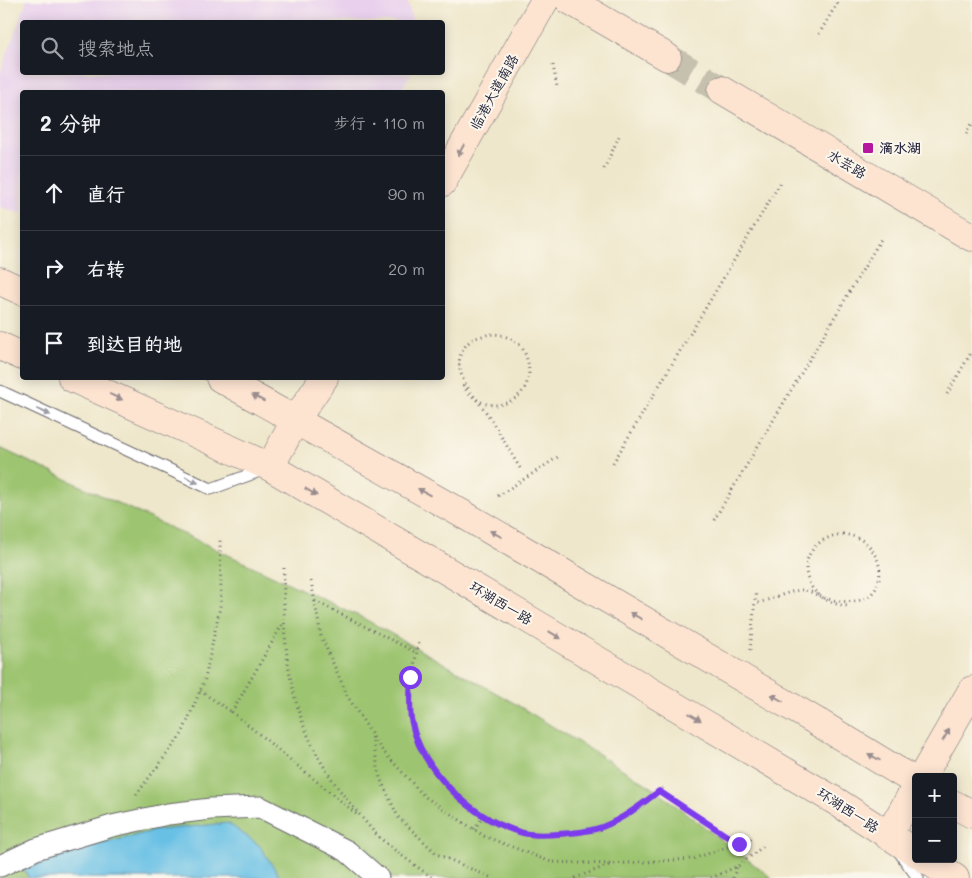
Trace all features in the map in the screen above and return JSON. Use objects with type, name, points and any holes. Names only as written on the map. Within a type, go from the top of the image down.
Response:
[{"type":"main road","name":"临港大道南路","points":[[445,178],[545,0]]},
{"type":"main road","points":[[569,0],[667,57]]},
{"type":"main road","name":"水芸路","points":[[722,90],[971,237]]},
{"type":"main road","points":[[0,281],[20,290]]},
{"type":"main road","points":[[0,346],[20,355]]},
{"type":"main road","name":"环湖西一路","points":[[76,380],[270,467],[837,802],[912,851]]},
{"type":"main road","points":[[224,380],[466,516],[912,780]]},
{"type":"main road","points":[[270,467],[296,419],[323,380]]},
{"type":"main road","points":[[924,773],[972,690]]},
{"type":"main road","points":[[888,836],[912,794]]},
{"type":"main road","points":[[957,806],[972,814]]},
{"type":"main road","points":[[931,863],[955,878]]},
{"type":"street","points":[[0,866],[36,849],[112,826],[185,812],[260,808],[347,851],[378,878]]},
{"type":"lane","points":[[0,391],[211,490],[270,467]]},
{"type":"lane","points":[[888,836],[918,878]]},
{"type":"path","points":[[819,34],[839,0]]},
{"type":"path","points":[[553,66],[558,87]]},
{"type":"path","points":[[966,134],[972,124]]},
{"type":"path","points":[[604,169],[620,134]]},
{"type":"path","points":[[613,463],[782,180]]},
{"type":"path","points":[[714,520],[881,239]]},
{"type":"path","points":[[462,385],[472,397],[482,403],[494,406],[505,404],[516,398],[526,384],[530,367],[521,346],[512,338],[501,334],[476,337],[466,344],[460,356],[460,366],[466,386],[488,414],[520,468]]},
{"type":"path","points":[[947,394],[972,351]]},
{"type":"path","points":[[498,496],[558,457]]},
{"type":"path","points":[[758,603],[803,590],[838,601],[854,602],[870,595],[878,584],[880,572],[878,560],[864,541],[854,535],[843,534],[831,535],[820,541],[812,549],[806,572],[809,583],[820,597],[836,604],[848,606]]},
{"type":"path","points":[[135,797],[182,734],[205,679],[221,602],[220,538]]},
{"type":"path","points":[[284,568],[283,624],[289,672],[302,724],[335,784],[366,821],[378,835],[432,878]]},
{"type":"path","points":[[311,581],[321,636],[348,697],[381,749],[424,796],[484,836],[551,862],[610,864],[692,859],[754,838]]},
{"type":"path","points":[[750,651],[756,591]]},
{"type":"path","points":[[315,601],[417,653]]},
{"type":"path","points":[[232,712],[283,624]]},
{"type":"path","points":[[419,643],[410,677],[411,719],[425,756],[440,779],[462,800],[495,822],[524,833],[566,833],[601,827],[631,812],[661,790],[739,844]]},
{"type":"path","points":[[200,691],[232,712],[366,821]]},
{"type":"path","points":[[372,734],[380,778],[398,817],[436,854],[492,878]]},
{"type":"path","points":[[474,829],[485,815]]},
{"type":"path","points":[[711,878],[738,866],[765,845]]},
{"type":"path","points":[[575,878],[610,864]]},
{"type":"path","points":[[733,878],[738,866]]},
{"type":"shaded area","points":[[27,0],[407,0],[412,20],[20,20],[20,75],[410,75],[401,90],[20,90],[20,213],[0,207],[0,73]]},
{"type":"green space","points":[[0,448],[363,618],[514,703],[650,786],[772,878],[281,878],[275,871],[24,870],[29,878],[0,878]]},
{"type":"water","points":[[228,823],[259,845],[281,878],[29,878],[24,869],[89,847],[157,830]]},
{"type":"tunnel","points":[[667,57],[722,90]]},
{"type":"place","name":"滴水湖","points":[[868,148]]},
{"type":"route","points":[[410,677],[411,719],[425,756],[440,779],[462,800],[495,822],[524,833],[566,833],[601,827],[631,812],[659,791],[739,844]]}]
